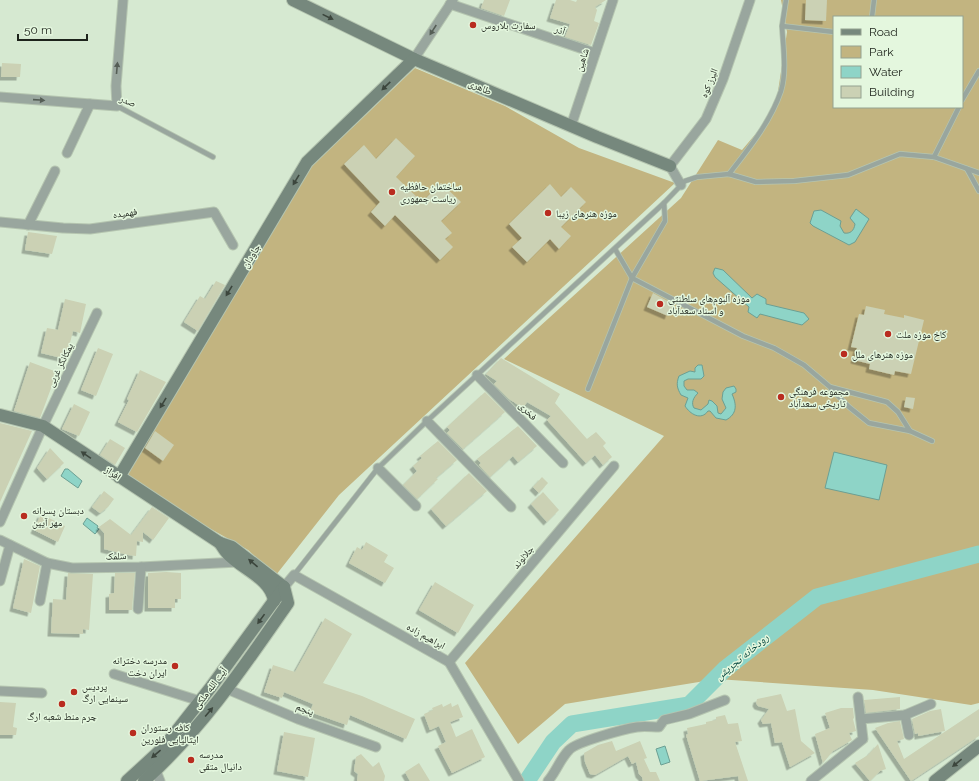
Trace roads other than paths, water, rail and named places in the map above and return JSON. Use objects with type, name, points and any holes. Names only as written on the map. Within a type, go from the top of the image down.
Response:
[{"type":"street","points":[[117,106],[116,86],[124,0]]},
{"type":"street","name":"طاهری","points":[[293,0],[414,59],[670,166]]},
{"type":"street","name":"شاهین","points":[[572,126],[613,0]]},
{"type":"street","name":"البرز کوه","points":[[670,166],[706,119],[723,79],[750,0]]},
{"type":"street","points":[[414,59],[451,2]]},
{"type":"street","name":"آذر","points":[[451,2],[595,53]]},
{"type":"street","name":"جاودان","points":[[119,477],[307,162],[414,59]]},
{"type":"street","name":"صدر","points":[[0,97],[117,106]]},
{"type":"street","points":[[67,153],[90,104]]},
{"type":"street","points":[[670,166],[681,185]]},
{"type":"street","points":[[28,225],[55,171]]},
{"type":"street","name":"فهمیده","points":[[0,222],[90,229],[214,212],[233,245]]},
{"type":"street","name":"یمکانگز غربی","points":[[0,522],[43,426],[97,313]]},
{"type":"street","name":"فخری","points":[[477,375],[563,462]]},
{"type":"street","name":"افراز","points":[[0,415],[43,426],[220,543],[232,547],[284,587]]},
{"type":"street","points":[[427,421],[511,507]]},
{"type":"street","name":"جلالوند","points":[[449,662],[614,466]]},
{"type":"street","points":[[378,468],[416,506]]},
{"type":"street","name":"سلمک","points":[[0,540],[47,563],[72,568],[238,562]]},
{"type":"street","name":"افراز","points":[[220,543],[227,553],[259,578],[273,593],[274,601]]},
{"type":"street","points":[[0,581],[10,545]]},
{"type":"street","points":[[40,601],[47,563]]},
{"type":"street","points":[[138,609],[141,566]]},
{"type":"street","name":"ابراهیم زاده","points":[[294,575],[449,662],[517,780]]},
{"type":"street","name":"آیت الله ملکی","points":[[127,781],[164,747],[294,575]]},
{"type":"street","name":"آیت الله ملکی","points":[[144,781],[158,776],[169,759],[227,690],[288,602],[284,587]]},
{"type":"street","points":[[114,674],[200,701]]},
{"type":"street","name":"پنجم","points":[[227,690],[298,719],[376,747]]},
{"type":"street","points":[[0,692],[42,693]]},
{"type":"street","points":[[811,781],[864,739],[858,697]]},
{"type":"street","points":[[548,781],[557,777],[569,749],[579,744],[624,730],[638,727],[659,726],[664,720],[689,714],[725,700]]},
{"type":"street","points":[[861,719],[905,715],[931,704]]},
{"type":"street","points":[[905,715],[909,735]]},
{"type":"street","points":[[935,781],[979,746]]},
{"type":"lane","points":[[729,174],[755,140],[781,90],[783,70],[782,26],[786,0]]},
{"type":"lane","points":[[872,16],[874,0]]},
{"type":"lane","points":[[782,26],[833,32]]},
{"type":"lane","points":[[963,98],[979,71]]},
{"type":"lane","name":"صدر","points":[[117,106],[213,157]]},
{"type":"lane","points":[[934,157],[958,108]]},
{"type":"lane","points":[[294,575],[378,468],[427,421],[615,249],[685,181],[697,177],[729,174],[756,182],[794,181],[848,175],[900,154],[934,157],[979,173]]},
{"type":"lane","points":[[967,169],[979,191]]},
{"type":"lane","points":[[588,389],[632,278],[665,221],[664,203]]},
{"type":"lane","points":[[615,249],[632,278],[743,336],[774,348],[804,365],[868,423],[910,431],[932,441]]},
{"type":"lane","points":[[830,387],[888,402],[898,412],[910,431]]},
{"type":"water","points":[[856,209],[869,219],[855,242],[849,245],[810,223],[814,211],[821,210],[841,221],[840,226],[844,233],[848,233],[853,230],[855,224],[850,218]]},
{"type":"water","points":[[715,268],[723,270],[752,298],[757,294],[766,299],[766,304],[804,313],[809,319],[802,325],[760,314],[757,318],[748,312],[749,307],[715,277],[713,273]]},
{"type":"water","points":[[698,365],[702,365],[704,376],[701,379],[688,379],[684,381],[684,386],[687,390],[694,390],[698,393],[693,400],[694,408],[701,410],[708,404],[709,400],[717,406],[718,413],[721,414],[726,408],[722,399],[723,392],[726,388],[734,386],[736,392],[732,394],[735,402],[735,409],[730,418],[726,420],[716,418],[710,411],[702,416],[699,416],[690,412],[685,406],[688,398],[681,395],[677,386],[677,381],[679,376],[690,371],[695,372],[695,368]]},
{"type":"water","points":[[834,452],[887,465],[879,500],[825,488]]},
{"type":"water","points":[[65,469],[68,469],[82,481],[78,488],[61,476]]},
{"type":"water","points":[[87,518],[98,526],[97,528],[99,529],[95,534],[83,524]]},
{"type":"water","points":[[665,746],[670,762],[661,765],[656,749]]},
{"type":"waterway","name":"رودخانه تجریش","points":[[527,781],[553,742],[572,724],[689,705],[725,669],[817,597],[979,554]]},
{"type":"place","name":"سفارت بلاروس","points":[[473,25]]},
{"type":"place","name":"ساختمان حافظیه ریاست جمهوری","points":[[392,192]]},
{"type":"place","name":"موزه هنرهای زیبا","points":[[548,213]]},
{"type":"place","name":"موزه آلبوم‌های سلطنتی و اسناد سعدآباد","points":[[660,304]]},
{"type":"place","name":"کاخ موزه ملت","points":[[888,334]]},
{"type":"place","name":"موزه هنرهای ملل","points":[[844,354]]},
{"type":"place","name":"مجموعه فرهنگی تاریخی سعدآباد","points":[[781,397]]},
{"type":"place","name":"دبستان پسرانه مهر آیین","points":[[24,516]]},
{"type":"place","name":"مدرسه دخترانه ایران دخت","points":[[175,666]]},
{"type":"place","name":"پردیس سینمایی ارگ","points":[[74,692]]},
{"type":"place","name":"چرم منط شعبه ارگ","points":[[62,704]]},
{"type":"place","name":"کافه رستوران ایتالیایی فلورین","points":[[133,733]]},
{"type":"place","name":"مدرسه دانیال متقی","points":[[191,760]]}]
